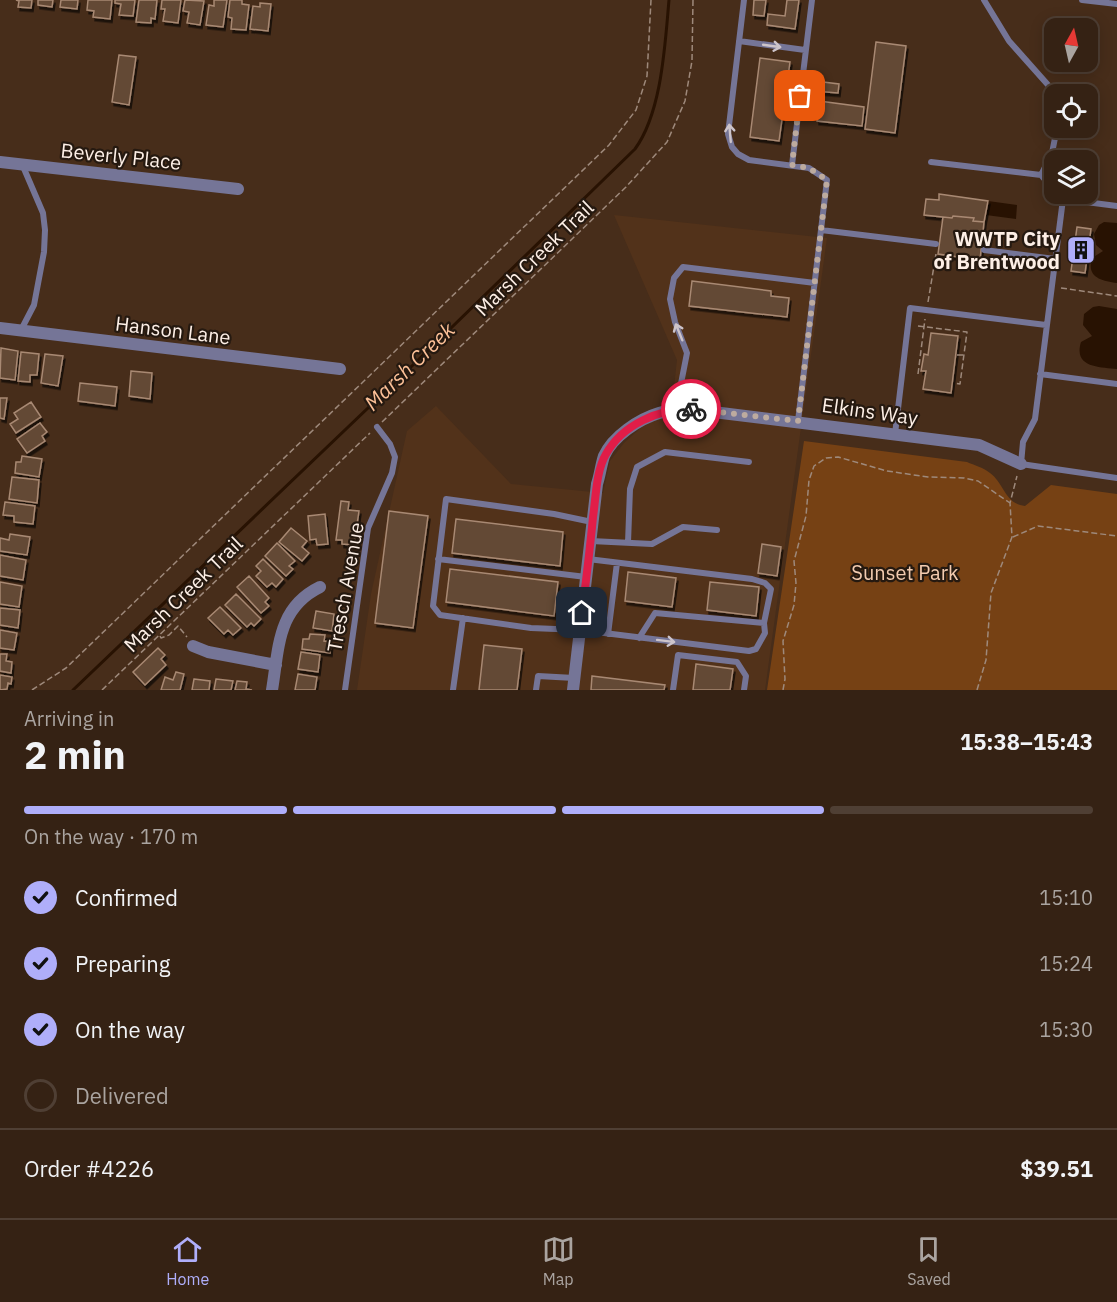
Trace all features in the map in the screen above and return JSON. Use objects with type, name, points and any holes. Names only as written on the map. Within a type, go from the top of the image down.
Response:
[{"type":"street","name":"Beverly Place","points":[[0,162],[238,189]]},
{"type":"street","name":"Hanson Lane","points":[[0,328],[340,369]]},
{"type":"street","name":"Elkins Way","points":[[573,684],[597,484],[604,456],[613,443],[634,425],[658,413],[676,409],[697,410],[979,445],[1021,464]]},
{"type":"street","points":[[272,690],[280,640],[291,609],[308,593],[320,587]]},
{"type":"street","points":[[194,646],[208,652],[276,664]]},
{"type":"lane","points":[[744,0],[728,134],[732,147],[748,160],[809,168],[827,180],[798,421]]},
{"type":"lane","points":[[792,165],[812,0]]},
{"type":"lane","points":[[984,0],[1009,41],[1047,84]]},
{"type":"lane","points":[[1082,0],[1117,4]]},
{"type":"lane","points":[[739,41],[805,50]]},
{"type":"lane","points":[[1041,175],[1052,153],[1055,138]]},
{"type":"lane","points":[[931,162],[1041,175],[1044,178]]},
{"type":"lane","points":[[21,331],[34,304],[44,252],[45,230],[43,213],[22,164]]},
{"type":"lane","points":[[1062,204],[1035,419],[1023,442],[1021,464],[1117,478]]},
{"type":"lane","points":[[1098,204],[1117,206]]},
{"type":"lane","points":[[821,230],[936,244]]},
{"type":"lane","points":[[984,250],[1055,259]]},
{"type":"lane","points":[[676,409],[687,354],[675,322],[670,299],[674,278],[683,267],[815,283]]},
{"type":"lane","points":[[895,434],[910,308],[1046,325]]},
{"type":"lane","points":[[1040,374],[1117,384]]},
{"type":"lane","name":"Tresch Avenue","points":[[345,690],[369,528],[392,473],[395,457],[390,444],[377,426]]},
{"type":"lane","points":[[628,543],[630,489],[637,467],[665,452],[749,462]]},
{"type":"lane","points":[[588,559],[752,579],[765,583],[771,589],[764,623],[765,633],[756,649],[748,651],[580,630],[531,628],[440,615],[433,606],[446,499],[554,514],[593,522]]},
{"type":"lane","points":[[591,541],[652,544],[683,527],[717,530]]},
{"type":"lane","points":[[438,559],[586,577]]},
{"type":"lane","points":[[608,634],[617,563]]},
{"type":"lane","points":[[639,638],[654,613],[764,623]]},
{"type":"lane","points":[[453,690],[463,618]]},
{"type":"lane","points":[[673,690],[678,654],[737,662],[746,676],[744,690]]},
{"type":"lane","points":[[536,690],[538,675],[573,684]]},
{"type":"path","points":[[32,690],[66,668],[609,144],[636,110],[647,76],[651,0]]},
{"type":"path","name":"Marsh Creek Trail","points":[[102,690],[626,187],[668,142],[685,101],[690,71],[693,0]]},
{"type":"path","points":[[1051,287],[1117,296]]},
{"type":"path","points":[[908,325],[967,332],[960,384],[954,383]]},
{"type":"path","points":[[957,355],[963,356]]},
{"type":"path","points":[[783,690],[783,641],[794,605],[796,584],[794,561],[807,516],[808,480],[814,466],[826,458],[838,457],[886,471],[928,477],[964,478],[978,481],[1011,503]]},
{"type":"path","points":[[977,690],[986,660],[991,593],[1012,537],[1011,503],[1021,464]]},
{"type":"path","points":[[1012,537],[1038,526],[1117,536]]},
{"type":"path","points":[[159,636],[161,638],[169,635],[178,626],[194,646]]},
{"type":"shaded area","points":[[988,201],[1017,205],[1016,219],[986,215]]},
{"type":"shaded area","points":[[614,215],[827,238],[765,690],[357,690],[371,594],[407,431],[436,406],[511,484],[603,493],[610,461],[624,443],[645,424],[671,415],[677,360]]},
{"type":"shaded area","points":[[1104,222],[1117,223],[1117,283],[1096,277],[1091,270],[1092,258],[1103,251],[1096,245],[1094,234],[1099,225]]},
{"type":"shaded area","points":[[1093,307],[1117,309],[1117,369],[1090,364],[1081,357],[1081,342],[1092,336],[1083,325],[1084,314]]},
{"type":"green space","name":"Sunset Park","points":[[804,441],[967,462],[990,473],[1013,501],[1025,506],[1051,485],[1117,494],[1117,690],[767,690]]},
{"type":"building","points":[[16,0],[32,0],[31,8],[18,7],[19,1]]},
{"type":"building","points":[[38,0],[53,0],[52,7],[38,5]]},
{"type":"building","points":[[61,0],[78,0],[77,9],[60,7]]},
{"type":"building","points":[[88,0],[112,0],[110,19],[93,17],[94,11],[87,10]]},
{"type":"building","points":[[115,0],[135,0],[133,16],[119,15],[121,4],[115,3]]},
{"type":"building","points":[[139,0],[157,0],[155,19],[151,18],[151,23],[136,22]]},
{"type":"building","points":[[162,0],[181,0],[178,23],[163,21],[165,9],[161,9]]},
{"type":"building","points":[[185,0],[204,1],[200,25],[187,23],[189,12],[183,11]]},
{"type":"building","points":[[214,0],[227,0],[223,27],[206,25],[209,5],[214,6]]},
{"type":"building","points":[[230,0],[242,0],[242,4],[249,5],[246,30],[231,29],[232,18],[228,17]]},
{"type":"building","points":[[754,0],[766,0],[764,16],[753,15]]},
{"type":"building","points":[[787,0],[799,0],[795,29],[767,25],[768,14],[785,16]]},
{"type":"building","points":[[260,3],[271,4],[268,31],[250,29],[253,6],[260,7]]},
{"type":"building","points":[[876,42],[906,46],[895,133],[865,129]]},
{"type":"building","points":[[119,55],[136,57],[129,105],[112,102]]},
{"type":"building","points":[[760,58],[790,62],[779,141],[750,137]]},
{"type":"building","points":[[815,81],[839,84],[838,93],[814,91]]},
{"type":"building","points":[[819,101],[864,107],[862,126],[817,121]]},
{"type":"building","points":[[939,194],[988,201],[984,222],[973,221],[974,218],[924,215],[926,199],[939,200]]},
{"type":"building","points":[[953,216],[974,218],[973,221],[984,222],[980,260],[938,254],[943,217],[952,218]]},
{"type":"building","name":"WWTP City of Brentwood","points":[[1077,227],[1091,229],[1085,273],[1071,271]]},
{"type":"building","points":[[692,281],[771,291],[771,296],[789,298],[787,317],[689,306]]},
{"type":"building","points":[[931,333],[958,336],[951,393],[923,389],[926,371],[921,371],[924,354],[928,355]]},
{"type":"building","points":[[1,348],[18,351],[15,380],[0,378]]},
{"type":"building","points":[[21,352],[39,354],[37,375],[30,375],[30,382],[18,381]]},
{"type":"building","points":[[45,354],[63,356],[58,386],[41,383]]},
{"type":"building","points":[[131,371],[152,373],[150,399],[129,396]]},
{"type":"building","points":[[80,383],[117,387],[115,406],[78,401]]},
{"type":"building","points":[[0,398],[7,398],[4,419],[0,418]]},
{"type":"building","points":[[31,402],[41,417],[16,433],[10,424],[18,419],[14,413]]},
{"type":"building","points":[[40,423],[47,432],[42,436],[45,441],[27,453],[17,439]]},
{"type":"building","points":[[22,456],[42,459],[39,477],[15,473],[16,462],[21,462]]},
{"type":"building","points":[[12,477],[39,480],[37,503],[9,499]]},
{"type":"building","points":[[341,501],[349,502],[348,510],[359,511],[354,545],[342,544],[342,540],[336,540]]},
{"type":"building","points":[[5,502],[35,506],[33,524],[14,522],[14,516],[3,515]]},
{"type":"building","points":[[389,511],[428,516],[413,628],[375,623]]},
{"type":"building","points":[[325,514],[328,544],[317,545],[316,539],[310,540],[308,516]]},
{"type":"building","points":[[456,519],[563,532],[560,566],[452,553]]},
{"type":"building","points":[[291,528],[307,541],[302,547],[309,553],[302,561],[279,542]]},
{"type":"building","points":[[10,534],[30,537],[27,555],[0,551],[0,538],[9,540]]},
{"type":"building","points":[[277,543],[295,561],[289,566],[293,569],[286,576],[265,556]]},
{"type":"building","points":[[762,544],[781,547],[777,576],[758,573]]},
{"type":"building","points":[[0,555],[26,560],[23,580],[0,576]]},
{"type":"building","points":[[263,559],[283,579],[276,587],[272,583],[267,587],[256,576],[261,571],[256,566]]},
{"type":"building","points":[[450,569],[558,582],[554,616],[446,602]]},
{"type":"building","points":[[628,572],[676,578],[672,607],[625,601]]},
{"type":"building","points":[[249,576],[269,598],[265,602],[269,606],[261,613],[237,587]]},
{"type":"building","points":[[0,582],[22,586],[19,607],[0,604]]},
{"type":"building","points":[[710,582],[759,587],[756,616],[707,610]]},
{"type":"building","points":[[236,594],[261,619],[254,626],[251,623],[247,627],[225,605]]},
{"type":"building","points":[[220,607],[241,628],[233,635],[228,630],[224,634],[208,618]]},
{"type":"building","points":[[0,608],[20,610],[18,628],[0,625]]},
{"type":"building","points":[[316,611],[334,614],[332,631],[313,628]]},
{"type":"building","points":[[0,630],[17,633],[14,650],[0,648]]},
{"type":"building","points":[[310,634],[325,635],[324,641],[331,642],[330,653],[302,649],[303,639],[309,639]]},
{"type":"building","points":[[484,645],[522,649],[517,690],[479,690]]},
{"type":"building","points":[[158,648],[165,655],[161,659],[166,665],[145,685],[133,672]]},
{"type":"building","points":[[301,652],[320,655],[318,672],[298,669]]},
{"type":"building","points":[[0,654],[7,654],[6,661],[12,662],[11,673],[0,671]]},
{"type":"building","points":[[696,664],[733,669],[730,690],[693,690]]},
{"type":"building","points":[[176,672],[184,674],[180,690],[161,690],[165,677],[173,680]]},
{"type":"building","points":[[298,674],[317,677],[315,690],[295,690]]},
{"type":"building","points":[[0,675],[12,677],[7,689],[0,690]]},
{"type":"building","points":[[592,676],[665,685],[664,690],[591,690]]},
{"type":"building","points":[[194,679],[210,681],[209,690],[192,690]]},
{"type":"building","points":[[216,679],[233,681],[231,690],[214,690]]},
{"type":"building","points":[[237,681],[247,682],[246,689],[252,690],[235,690]]},
{"type":"waterway","name":"Marsh Creek","points":[[73,690],[635,149],[644,134],[657,97],[664,57],[669,0]]},
{"type":"way so far","points":[[691,409],[798,421],[827,180],[809,168],[792,165],[800,96]]},
{"type":"place","name":"WWTP City of Brentwood","points":[[1081,250]]},
{"type":"route","points":[[582,613],[597,484],[604,456],[613,443],[634,425],[658,413],[676,409],[691,409]]}]
